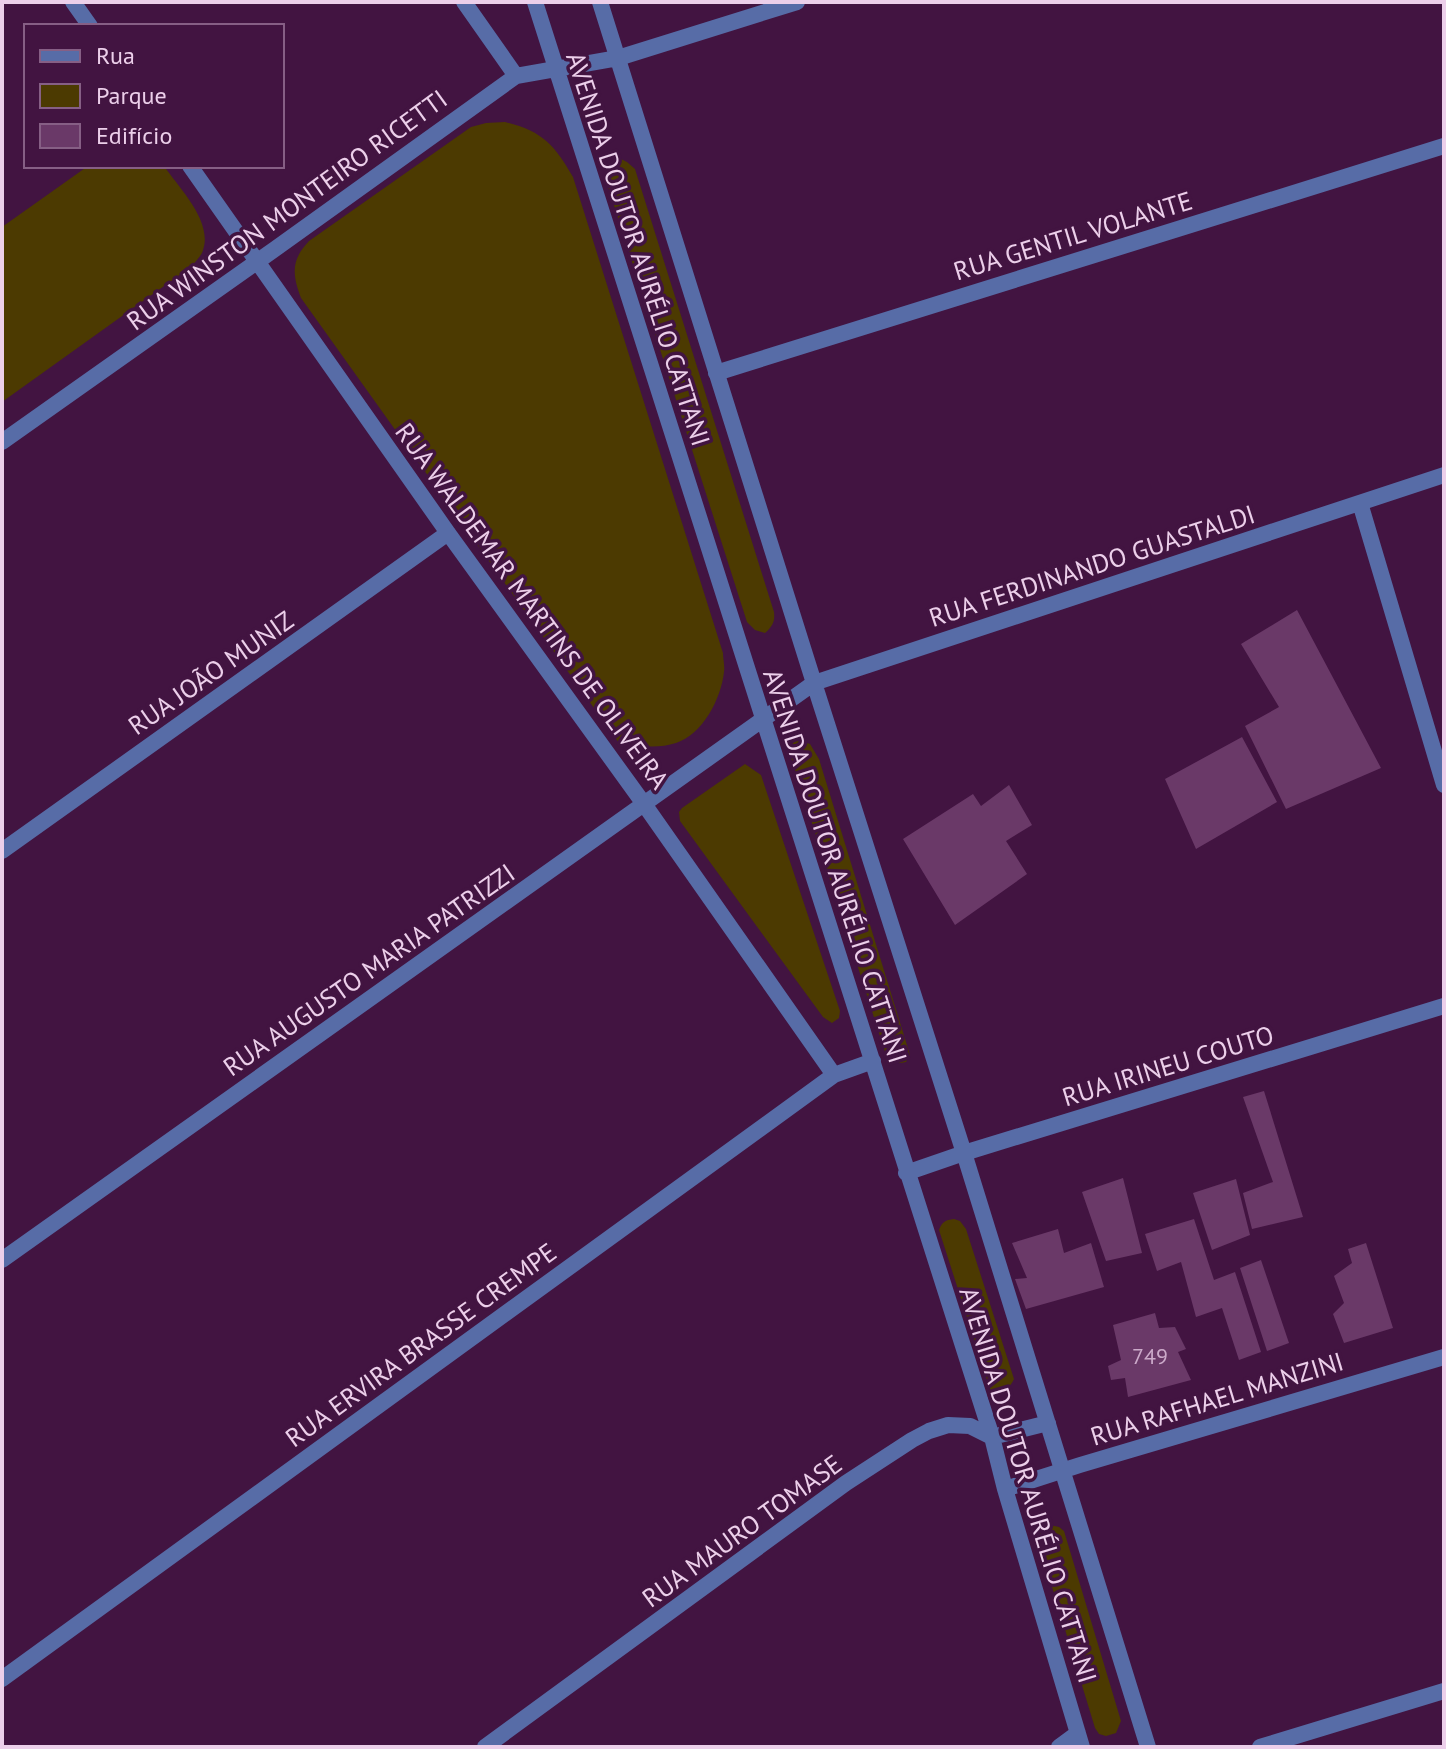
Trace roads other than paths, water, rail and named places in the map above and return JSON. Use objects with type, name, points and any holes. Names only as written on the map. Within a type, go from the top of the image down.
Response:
[{"type":"street","points":[[73,2],[89,24]]},
{"type":"street","points":[[464,2],[516,76]]},
{"type":"street","name":"AVENIDA DOUTOR AURÉLIO CATTANI","points":[[535,2],[992,1437],[1080,1740]]},
{"type":"street","name":"AVENIDA DOUTOR AURÉLIO CATTANI","points":[[600,2],[964,1153],[1148,1747]]},
{"type":"street","name":"RUA WINSTON MONTEIRO RICETTI","points":[[2,442],[516,76],[618,58],[797,2]]},
{"type":"street","name":"RUA GENTIL VOLANTE","points":[[716,373],[1444,146]]},
{"type":"street","name":"RUA WALDEMAR MARTINS DE OLIVEIRA","points":[[191,168],[834,1075]]},
{"type":"street","name":"RUA FERDINANDO GUASTALDI","points":[[762,718],[814,683],[1444,475]]},
{"type":"street","points":[[1360,503],[1444,785]]},
{"type":"street","name":"RUA JOÃO MUNIZ","points":[[2,851],[448,533]]},
{"type":"street","name":"RUA AUGUSTO MARIA PATRIZZI","points":[[2,1260],[762,718]]},
{"type":"street","name":"RUA IRINEU COUTO","points":[[906,1173],[1444,1006]]},
{"type":"street","name":"RUA ERVIRA BRASSE CREMPE","points":[[2,1679],[834,1075],[873,1061]]},
{"type":"street","name":"RUA RAFHAEL MANZINI","points":[[1005,1489],[1444,1357]]},
{"type":"street","points":[[992,1437],[1048,1423]]},
{"type":"street","name":"RUA MAURO TOMASE","points":[[485,1747],[846,1483],[912,1440],[948,1425],[970,1426],[992,1437]]},
{"type":"street","points":[[1260,1747],[1444,1691]]},
{"type":"street","points":[[1059,1747],[1080,1740]]}]
